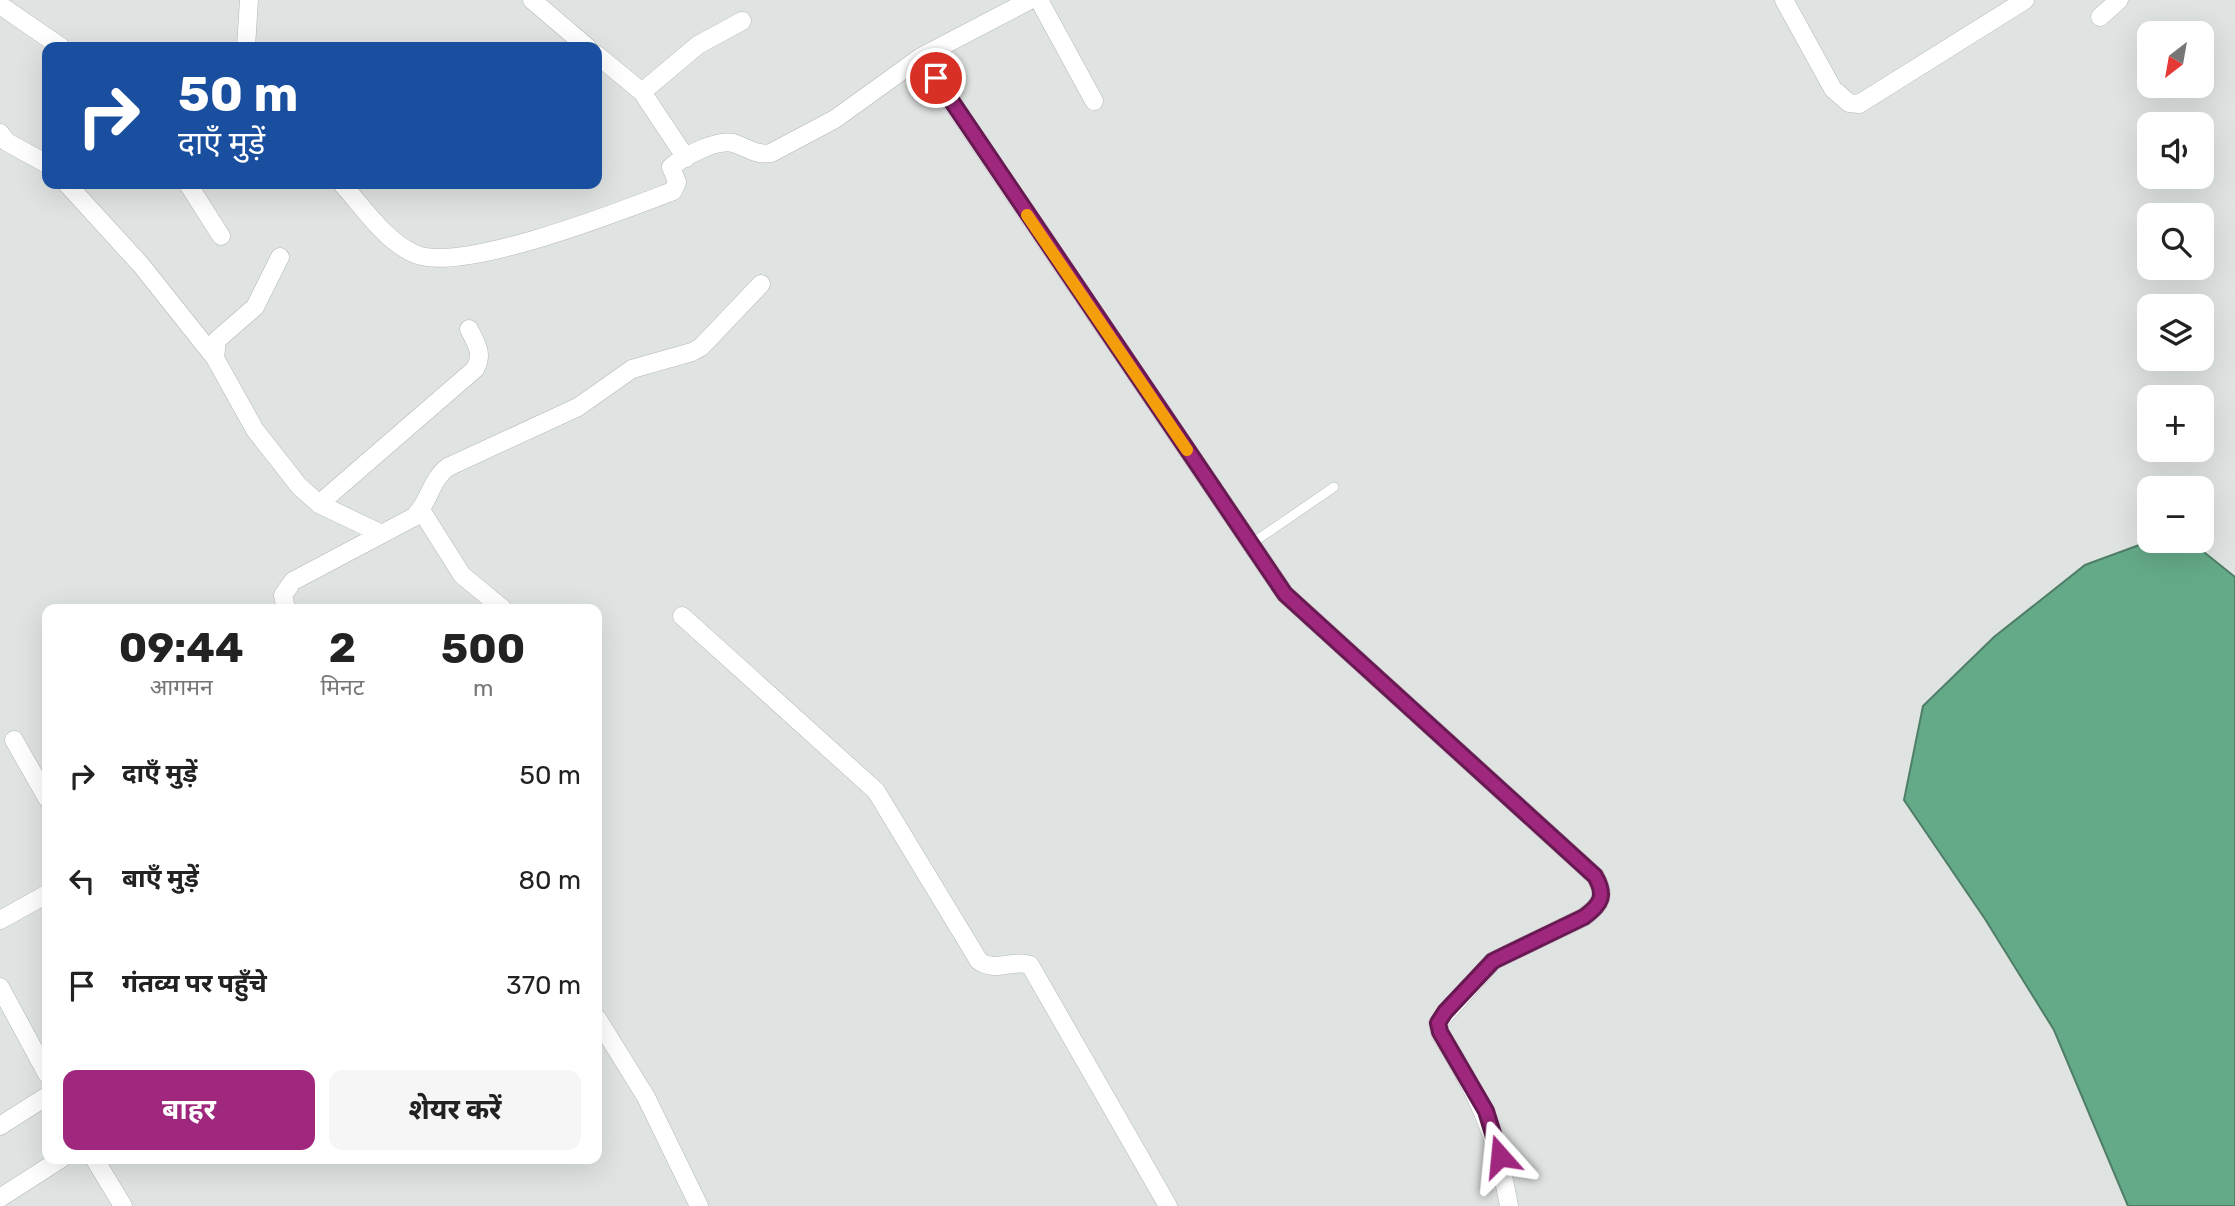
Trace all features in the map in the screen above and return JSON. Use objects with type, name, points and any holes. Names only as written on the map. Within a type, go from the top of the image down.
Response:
[{"type":"street","points":[[246,42],[250,0]]},
{"type":"street","points":[[532,0],[581,42]]},
{"type":"street","points":[[347,189],[404,248],[417,255],[447,260],[576,227],[673,191],[677,182],[671,167],[726,142],[761,154],[771,153],[835,119],[921,57],[1030,0]]},
{"type":"street","points":[[1039,0],[1094,101]]},
{"type":"street","points":[[1784,0],[1833,89],[1849,103],[1859,104],[2025,0]]},
{"type":"street","points":[[2100,17],[2119,0]]},
{"type":"street","points":[[0,5],[17,14],[54,42]]},
{"type":"street","points":[[0,23],[17,14]]},
{"type":"street","points":[[642,92],[698,45],[742,21]]},
{"type":"street","points":[[921,57],[1285,594],[1595,876],[1602,888],[1603,897],[1596,908],[1584,917],[1493,961],[1438,1023],[1440,1032],[1486,1111],[1500,1156],[1510,1206]]},
{"type":"street","points":[[602,59],[642,92],[686,158]]},
{"type":"street","points":[[0,133],[7,142],[42,161]]},
{"type":"street","points":[[72,189],[141,265],[215,358],[255,430],[299,486],[319,504],[382,534]]},
{"type":"street","points":[[191,189],[221,236]]},
{"type":"street","points":[[215,358],[218,340],[255,307],[280,257]]},
{"type":"street","points":[[285,604],[283,595],[293,581],[421,510],[434,480],[448,467],[578,407],[632,369],[692,352],[761,284]]},
{"type":"street","points":[[319,504],[475,369],[480,360],[470,328]]},
{"type":"street","points":[[421,510],[462,575],[497,604]]},
{"type":"street","points":[[682,616],[876,791],[979,961],[997,968],[1020,962],[1030,965],[1036,972],[1168,1206]]},
{"type":"street","points":[[14,740],[42,789]]},
{"type":"street","points":[[0,920],[42,897]]},
{"type":"street","points":[[0,987],[42,1063]]},
{"type":"street","points":[[602,1026],[646,1097],[699,1206]]},
{"type":"street","points":[[0,1126],[42,1099]]},
{"type":"street","points":[[0,1198],[53,1164]]},
{"type":"street","points":[[98,1164],[123,1206]]},
{"type":"lane","points":[[1251,544],[1334,488]]},
{"type":"shaded area","points":[[2137,546],[2137,553],[2205,553],[2235,577],[2235,1206],[2128,1206],[2054,1030],[1985,919],[1904,800],[1923,706],[1994,637],[2085,565]]},
{"type":"slow traffic","points":[[1027,215],[1187,450]]},
{"type":"route","points":[[936,78],[1053,256],[1285,594],[1595,876],[1602,888],[1603,897],[1596,908],[1584,917],[1493,961],[1438,1023],[1440,1032],[1486,1111],[1500,1156]]}]
